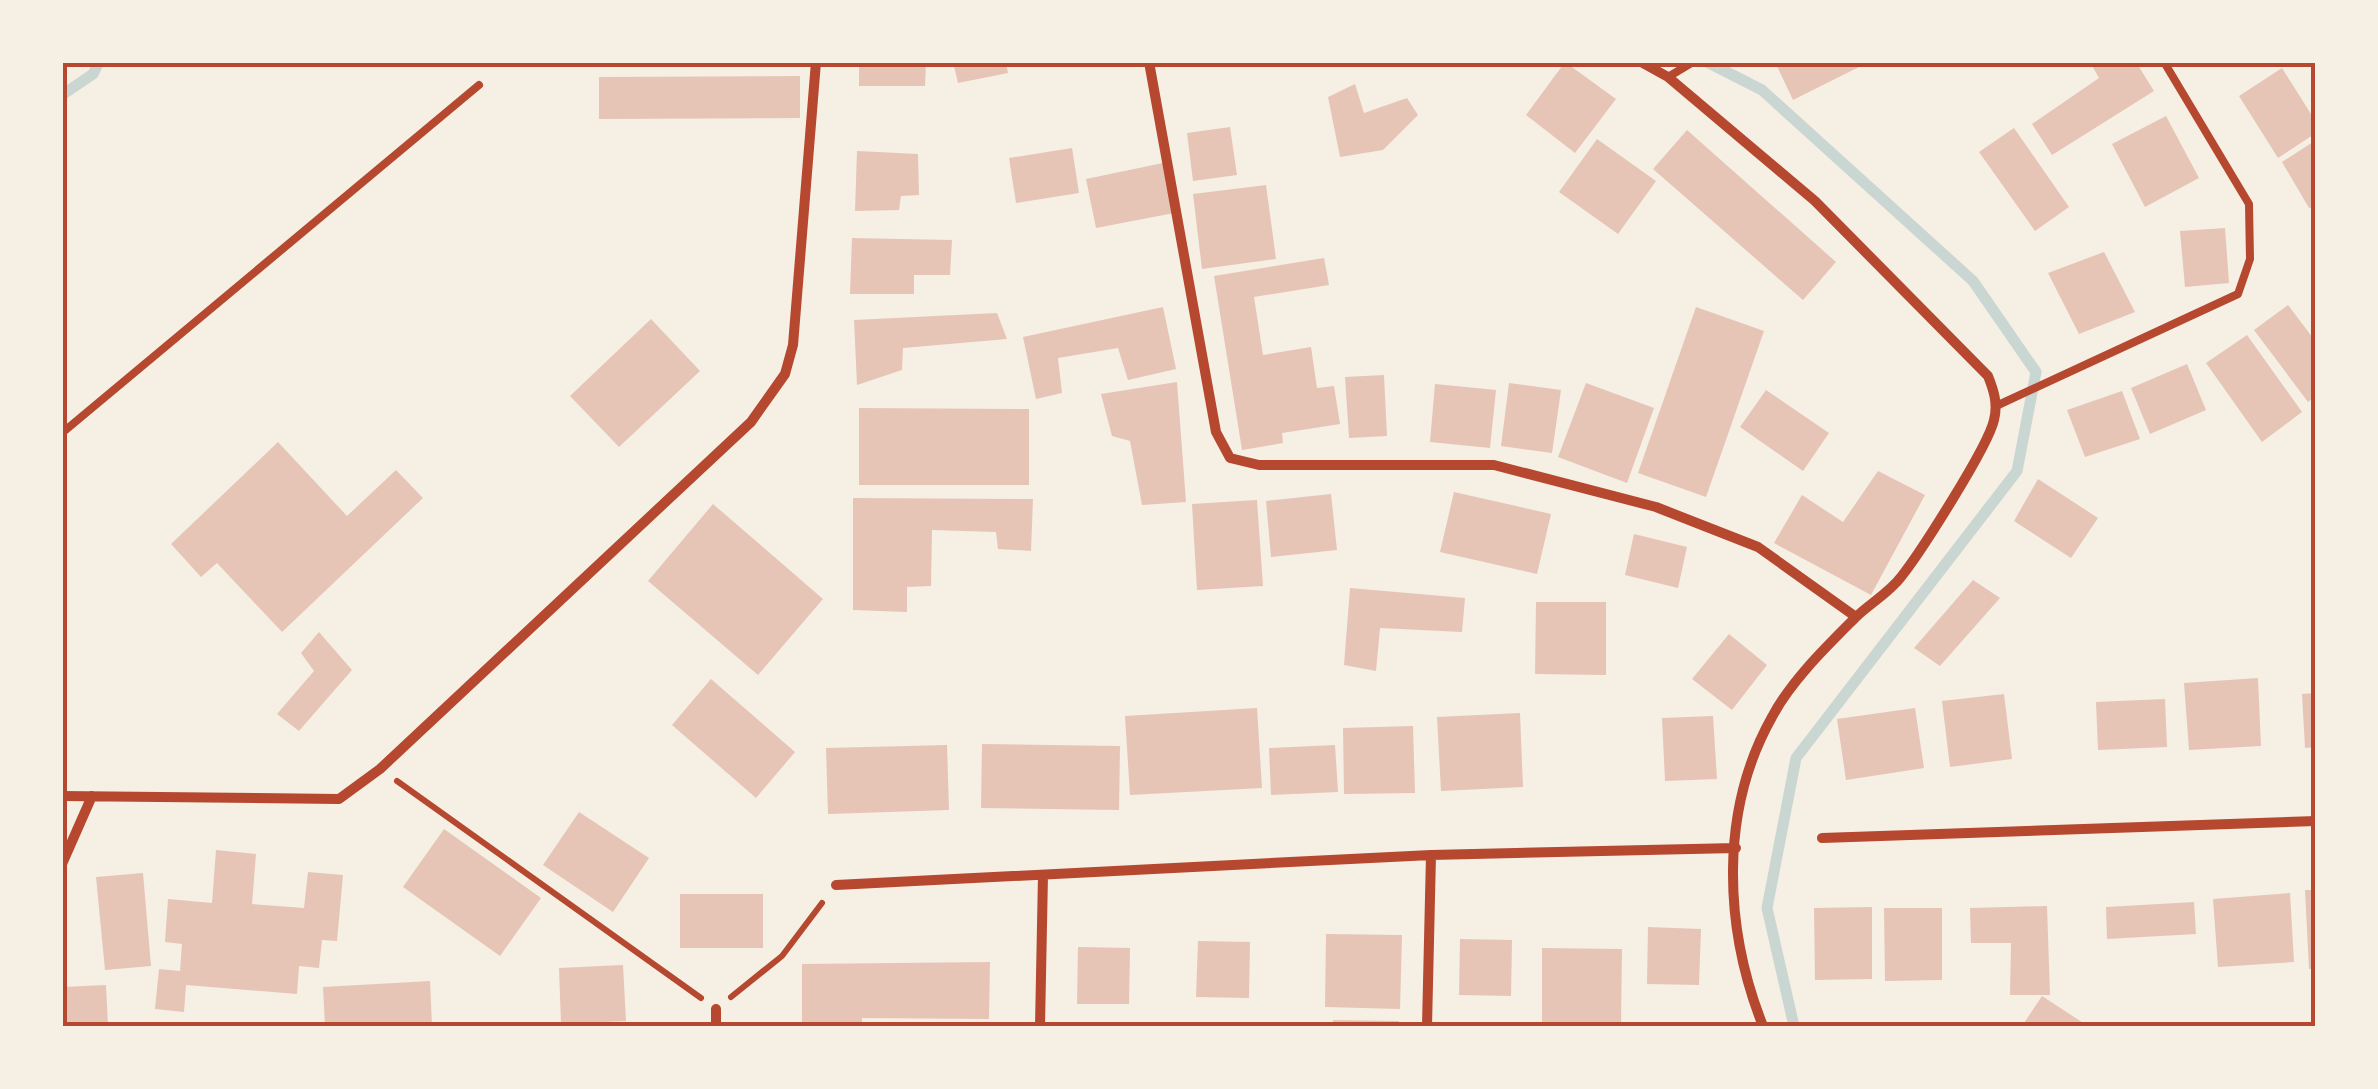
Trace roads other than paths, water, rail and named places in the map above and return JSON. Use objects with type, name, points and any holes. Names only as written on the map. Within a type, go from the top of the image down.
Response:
[{"type":"street","points":[[62,796],[339,800],[380,769],[768,402],[784,374],[795,330],[816,62]]},
{"type":"street","points":[[1149,62],[1216,432],[1230,458],[1259,466],[1494,465],[1656,507],[1758,547],[1856,617]]},
{"type":"street","points":[[1641,62],[1668,77],[1815,201],[1988,376],[1996,406],[1986,439],[1900,579],[1856,617],[1773,714],[1738,802],[1735,937],[1763,1026]]},
{"type":"street","points":[[62,864],[92,796]]},
{"type":"street","points":[[1822,838],[2316,821]]},
{"type":"street","points":[[836,885],[1431,855],[1736,848]]},
{"type":"street","points":[[1427,1026],[1431,855]]},
{"type":"street","points":[[1040,1026],[1043,876]]},
{"type":"street","points":[[716,1008],[716,1026]]},
{"type":"lane","points":[[1668,77],[1693,62]]},
{"type":"lane","points":[[1996,406],[2238,294],[2250,259],[2249,204],[2164,62]]},
{"type":"lane","points":[[62,433],[480,86]]},
{"type":"waterway","points":[[62,95],[93,74],[99,62]]},
{"type":"waterway","points":[[1707,62],[1762,90],[1973,281],[2036,372],[2017,471],[1796,758],[1767,908],[1794,1026]]}]
